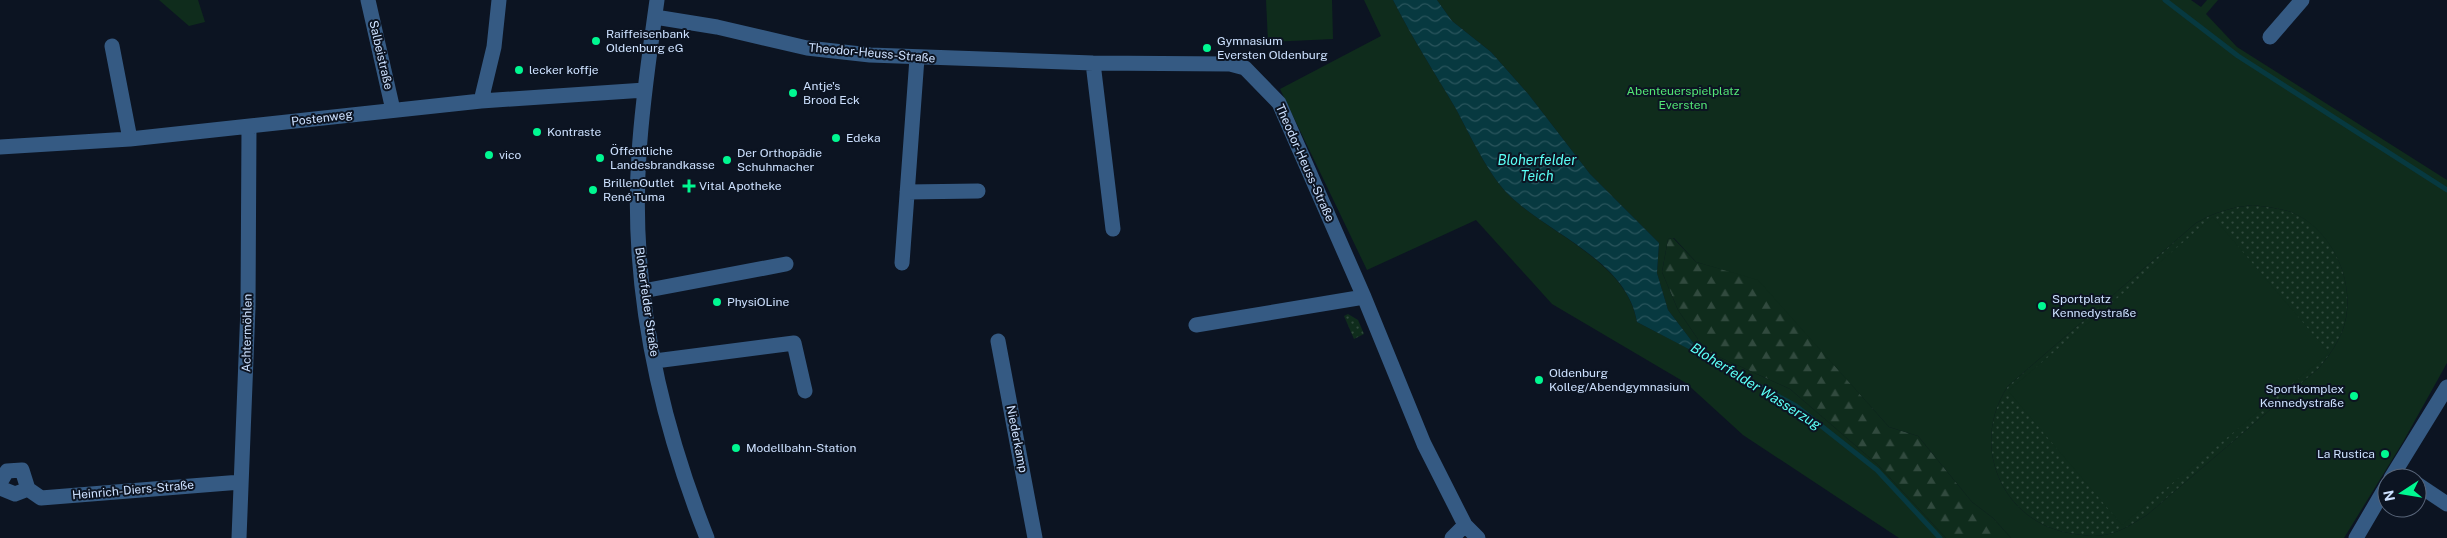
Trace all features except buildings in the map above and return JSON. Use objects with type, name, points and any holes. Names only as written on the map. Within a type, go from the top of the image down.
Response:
[{"type":"street","name":"Salbeistraße","points":[[368,0],[393,110]]},
{"type":"street","points":[[481,101],[494,47],[499,0]]},
{"type":"street","name":"Bloherfelder Straße","points":[[657,0],[645,90],[638,192],[638,239],[642,291],[654,361],[685,481],[707,538]]},
{"type":"street","points":[[2270,37],[2302,0]]},
{"type":"street","name":"Theodor-Heuss-Straße","points":[[655,17],[717,27],[807,48],[917,58],[1093,63],[1230,64],[1245,68],[1280,103],[1364,297],[1424,444],[1465,525],[1478,538]]},
{"type":"street","points":[[112,46],[130,138]]},
{"type":"street","points":[[902,262],[917,58]]},
{"type":"street","points":[[1093,63],[1113,229]]},
{"type":"street","name":"Postenweg","points":[[0,147],[249,127],[481,101],[645,90]]},
{"type":"street","name":"Achtermöhlen","points":[[239,538],[248,306],[249,127]]},
{"type":"street","points":[[907,192],[978,191]]},
{"type":"street","points":[[642,291],[786,264]]},
{"type":"street","points":[[1196,325],[1364,297]]},
{"type":"street","name":"Niederkamp","points":[[998,341],[1035,538]]},
{"type":"street","points":[[654,361],[794,343],[805,391]]},
{"type":"street","points":[[2402,468],[2447,387]]},
{"type":"street","points":[[0,483],[6,471],[22,470],[28,489]]},
{"type":"street","name":"Heinrich-Diers-Straße","points":[[0,488],[14,494],[28,489],[41,498],[241,482]]},
{"type":"street","points":[[2427,491],[2447,504]]},
{"type":"street","points":[[2356,538],[2377,502]]},
{"type":"street","points":[[1452,538],[1465,525]]},
{"type":"green space","points":[[159,0],[198,0],[205,22],[189,26]]},
{"type":"green space","points":[[1266,0],[1332,0],[1333,39],[1268,42]]},
{"type":"green space","name":"Abenteuerspielplatz Eversten","points":[[1364,0],[1393,0],[1487,167],[1502,188],[1527,210],[1603,266],[1619,282],[1630,301],[1637,322],[1703,356],[1668,310],[1657,273],[1659,243],[1590,174],[1529,95],[1491,52],[1452,21],[1437,0],[2191,0],[2201,7],[2207,0],[2218,0],[2206,14],[2237,47],[2447,180],[2447,363],[2387,468],[2377,468],[2377,484],[2344,538],[2011,538],[1993,518],[1972,502],[1918,436],[1889,427],[1758,280],[1696,262],[1674,238],[1668,239],[1662,272],[1678,310],[1706,351],[1790,389],[1878,465],[1946,538],[1899,538],[1743,435],[1686,383],[1552,304],[1476,220],[1367,270],[1280,89],[1381,36]],"holes":[[[2253,205],[2291,212],[2307,221],[2320,232],[2331,247],[2345,280],[2347,298],[2342,332],[2326,360],[2147,515],[2124,529],[2101,536],[2079,535],[2050,528],[2029,516],[2012,499],[2000,479],[1993,457],[1991,433],[1996,409],[2008,386],[2196,223],[2224,211],[2245,206]]]},
{"type":"green space","points":[[2253,205],[2291,212],[2307,220],[2331,246],[2345,280],[2347,298],[2342,332],[2329,355],[2319,368],[2147,515],[2129,526],[2105,535],[2083,535],[2050,528],[2029,516],[2012,499],[2000,479],[1993,457],[1991,433],[1996,409],[2008,386],[2196,223],[2224,211]]},
{"type":"green space","points":[[2213,217],[2329,353],[2122,525],[2008,391]]},
{"type":"green space","points":[[1673,238],[1696,262],[1758,279],[1889,427],[1918,436],[1972,502],[1993,518],[2011,538],[1946,538],[1878,465],[1790,389],[1706,351],[1678,310],[1662,272],[1668,239]]},
{"type":"green space","points":[[1348,314],[1358,320],[1364,334],[1354,339],[1344,316]]},
{"type":"water","name":"Bloherfelder Teich","points":[[1393,0],[1437,0],[1452,21],[1491,52],[1529,95],[1590,174],[1659,243],[1657,273],[1668,310],[1704,357],[1637,322],[1630,301],[1619,282],[1603,266],[1527,210],[1502,188],[1480,155],[1456,109]]},
{"type":"waterway","points":[[2165,0],[2238,56],[2447,190]]},
{"type":"waterway","name":"Bloherfelder Wasserzug","points":[[1699,353],[1796,406],[1877,470],[1940,538]]},
{"type":"place","name":"Raiffeisenbank Oldenburg eG","points":[[596,41]]},
{"type":"place","name":"Gymnasium Eversten Oldenburg","points":[[1207,48]]},
{"type":"place","name":"lecker koffje","points":[[519,70]]},
{"type":"place","name":"Antje's Brood Eck","points":[[793,93]]},
{"type":"place","name":"Kontraste","points":[[537,132]]},
{"type":"place","name":"Edeka","points":[[836,138]]},
{"type":"place","name":"vico","points":[[489,155]]},
{"type":"place","name":"Öffentliche Landesbrandkasse","points":[[600,158]]},
{"type":"place","name":"Der Orthopädie Schuhmacher","points":[[727,160]]},
{"type":"place","name":"Vital Apotheke","points":[[689,186]]},
{"type":"place","name":"BrillenOutlet René Tuma","points":[[593,190]]},
{"type":"place","name":"PhysiOLine","points":[[717,302]]},
{"type":"place","name":"Sportplatz Kennedystraße","points":[[2042,306]]},
{"type":"place","name":"Oldenburg Kolleg/Abendgymnasium","points":[[1539,380]]},
{"type":"place","name":"Sportkomplex Kennedystraße","points":[[2354,396]]},
{"type":"place","name":"Modellbahn-Station","points":[[736,448]]},
{"type":"place","name":"La Rustica","points":[[2385,454]]}]
